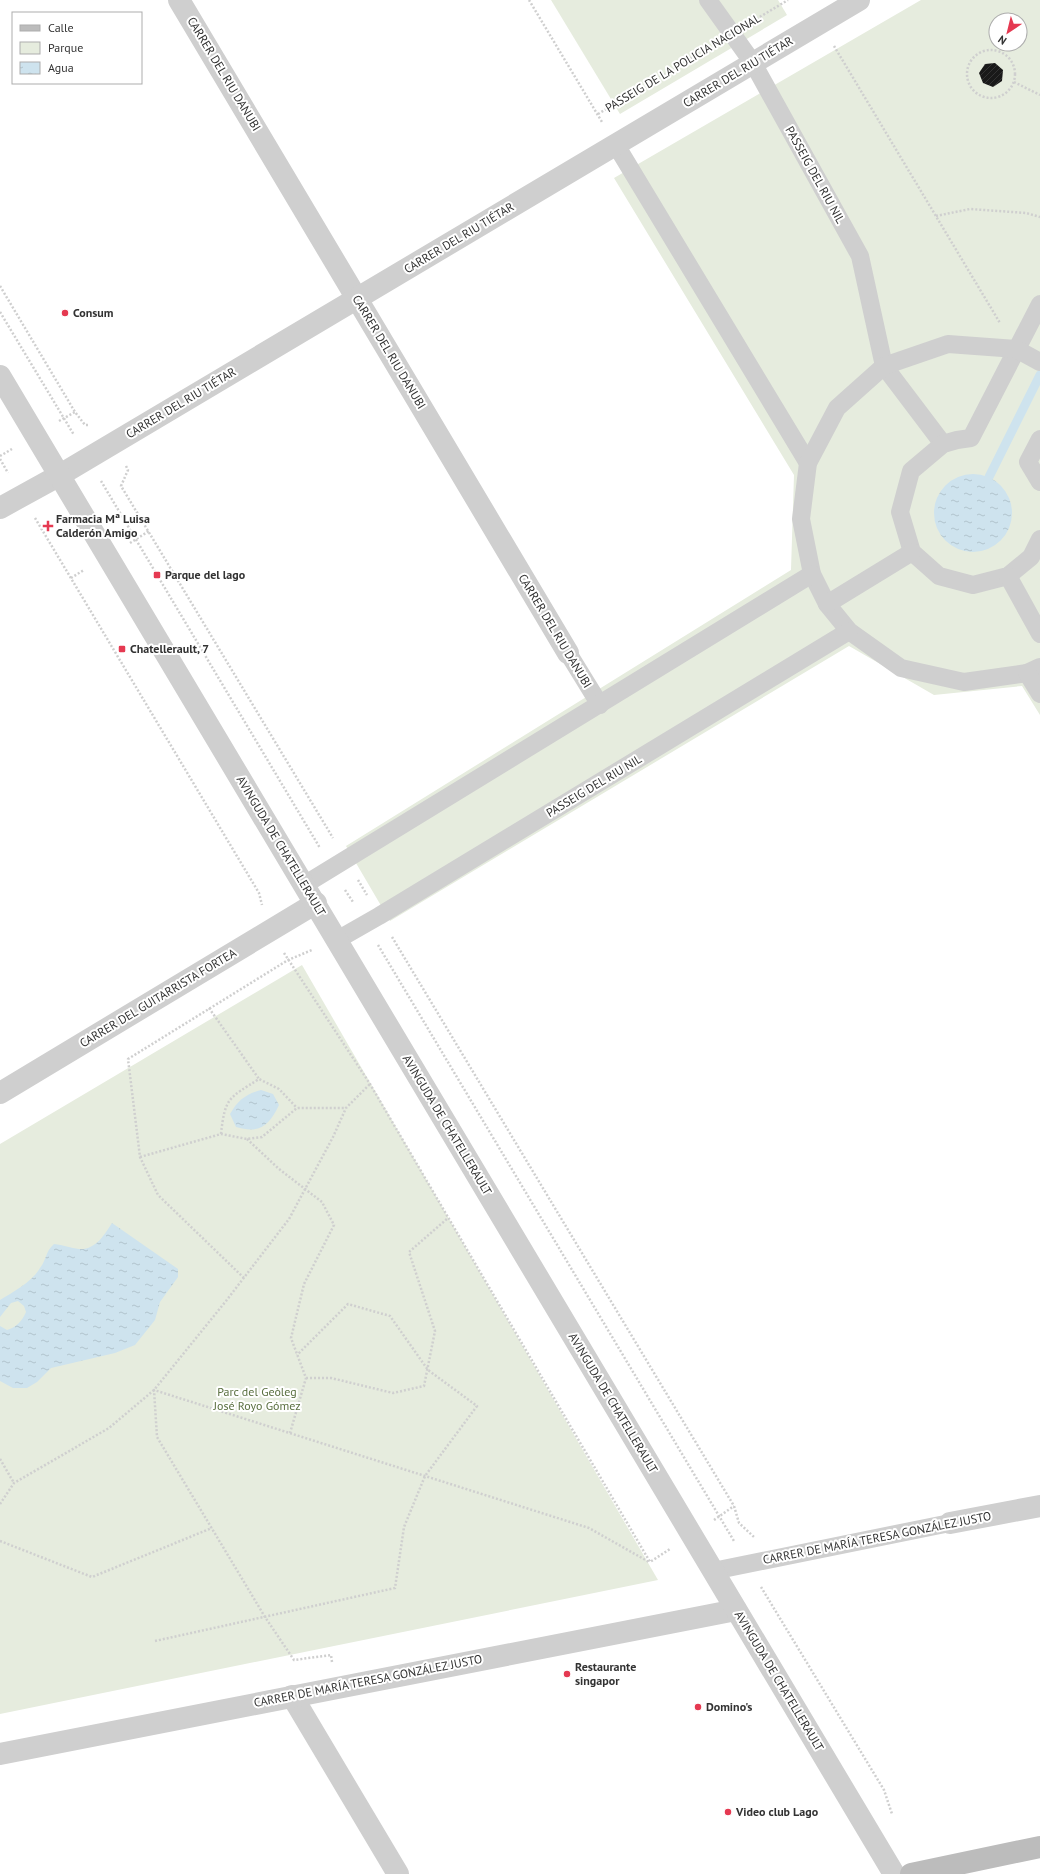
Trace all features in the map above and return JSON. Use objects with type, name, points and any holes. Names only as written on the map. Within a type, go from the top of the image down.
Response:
[{"type":"main road","points":[[911,1874],[1040,1847]]},
{"type":"street","name":"CARRER DEL RIU DANUBI","points":[[179,0],[600,705]]},
{"type":"street","name":"PASSEIG DEL RIU NIL","points":[[708,0],[753,63],[860,256],[884,366],[943,444]]},
{"type":"street","name":"CARRER DEL RIU TIÉTAR","points":[[0,508],[113,444],[859,0]]},
{"type":"street","points":[[616,145],[808,463]]},
{"type":"street","points":[[1040,304],[971,438],[943,444],[911,472],[900,512],[912,552],[938,576],[973,585],[1008,576],[1031,557],[1040,539]]},
{"type":"street","points":[[1038,361],[1016,349],[948,344],[884,366],[837,408],[808,463],[801,519],[812,574],[827,604],[849,631],[901,668],[964,682],[1034,670],[1040,694]]},
{"type":"street","name":"AVINGUDA DE CHATELLERAULT","points":[[0,376],[316,903],[894,1874]]},
{"type":"street","points":[[1040,439],[1028,462],[1040,482]]},
{"type":"street","points":[[827,604],[912,552]]},
{"type":"street","points":[[304,885],[812,574]]},
{"type":"street","points":[[1008,576],[1040,634]]},
{"type":"street","name":"PASSEIG DEL RIU NIL","points":[[337,940],[849,631]]},
{"type":"street","name":"CARRER DEL GUITARRISTA FORTEA","points":[[0,1093],[316,903]]},
{"type":"street","name":"CARRER DE MARÍA TERESA GONZÁLEZ JUSTO","points":[[713,1571],[950,1522],[1040,1506]]},
{"type":"street","name":"CARRER DE MARÍA TERESA GONZÁLEZ JUSTO","points":[[0,1754],[736,1610]]},
{"type":"street","points":[[292,1696],[398,1874]]},
{"type":"path","name":"PASSEIG DE LA POLICIA NACIONAL","points":[[529,0],[616,145]]},
{"type":"path","name":"PASSEIG DE LA POLICIA NACIONAL","points":[[747,24],[788,0]]},
{"type":"path","points":[[821,23],[1016,349]]},
{"type":"path","name":"PASSEIG DE LA POLICIA NACIONAL","points":[[598,114],[713,45]]},
{"type":"path","points":[[986,50],[1003,52],[1014,65],[1014,82],[1004,95],[987,98],[972,90],[966,75],[971,59],[986,50]]},
{"type":"path","points":[[1014,82],[1040,95]]},
{"type":"path","points":[[936,216],[970,209],[1026,213],[1040,217]]},
{"type":"path","points":[[0,286],[75,412],[85,425],[101,424],[113,444],[128,470],[121,486],[339,864],[719,1517],[748,1564],[766,1598],[884,1790],[894,1821]]},
{"type":"path","points":[[0,312],[87,459],[339,864],[372,920],[734,1506],[650,1562]]},
{"type":"path","points":[[0,459],[259,893],[270,931],[370,1084],[650,1562]]},
{"type":"path","points":[[244,1278],[158,1195],[140,1157],[128,1059],[288,960],[337,940]]},
{"type":"path","points":[[209,1008],[259,1079],[280,1089],[297,1108]]},
{"type":"path","points":[[221,1134],[224,1111],[232,1096],[259,1079]]},
{"type":"path","points":[[0,1504],[14,1483],[109,1428],[154,1390],[244,1278],[289,1219],[333,1137],[346,1108],[370,1084]]},
{"type":"path","points":[[140,1157],[221,1134],[247,1139],[262,1137],[297,1108],[346,1108]]},
{"type":"path","points":[[247,1139],[279,1169],[322,1202],[334,1224],[304,1284],[291,1338],[306,1378],[290,1433]]},
{"type":"path","points":[[306,1378],[331,1378],[393,1393],[424,1386],[435,1331],[409,1252],[448,1218]]},
{"type":"path","points":[[155,1641],[395,1588],[404,1527],[425,1476],[476,1406],[428,1370],[390,1316],[348,1304],[297,1355]]},
{"type":"path","points":[[154,1390],[589,1528],[650,1562]]},
{"type":"path","points":[[154,1390],[157,1437],[265,1617],[294,1660]]},
{"type":"path","points":[[0,1459],[14,1483]]},
{"type":"path","points":[[0,1541],[92,1577],[212,1528]]},
{"type":"green space","points":[[551,0],[778,0],[787,15],[620,114]]},
{"type":"green space","points":[[921,0],[1040,0],[1040,715],[1022,686],[934,695],[849,646],[390,921],[346,846],[791,570],[794,475],[614,178]]},
{"type":"green space","name":"Parc del Geòleg José Royo Gómez","points":[[302,965],[658,1580],[0,1714],[0,1144]]},
{"type":"water","points":[[973,474],[988,477],[995,481],[1005,491],[1009,498],[1012,513],[1009,528],[1005,535],[995,545],[988,549],[973,552],[958,549],[951,545],[941,535],[937,528],[934,513],[937,498],[941,491],[951,481],[958,477]]},
{"type":"water","points":[[261,1090],[273,1094],[279,1105],[271,1118],[267,1123],[257,1129],[244,1129],[236,1127],[230,1114],[233,1109],[243,1098],[251,1093]]},
{"type":"water","points":[[112,1223],[178,1269],[178,1277],[160,1302],[155,1320],[135,1345],[115,1353],[51,1368],[37,1382],[27,1388],[13,1388],[0,1381],[0,1326],[7,1330],[14,1327],[21,1321],[26,1312],[24,1306],[18,1301],[11,1303],[0,1317],[0,1300],[22,1286],[37,1273],[49,1250],[54,1244],[85,1249],[99,1241]]},
{"type":"building","points":[[995,63],[1003,70],[1002,81],[993,87],[983,83],[979,73],[985,64]]},
{"type":"waterway","points":[[989,477],[1040,375]]},
{"type":"place","name":"Consum","points":[[65,313]]},
{"type":"place","name":"Farmacia Mª Luisa Calderón Amigo","points":[[48,526]]},
{"type":"place","name":"Parque del lago","points":[[157,575]]},
{"type":"place","name":"Chatellerault, 7","points":[[122,649]]},
{"type":"place","name":"Restaurante singapor","points":[[567,1674]]},
{"type":"place","name":"Domino's","points":[[698,1707]]},
{"type":"place","name":"Video club Lago","points":[[728,1812]]}]
